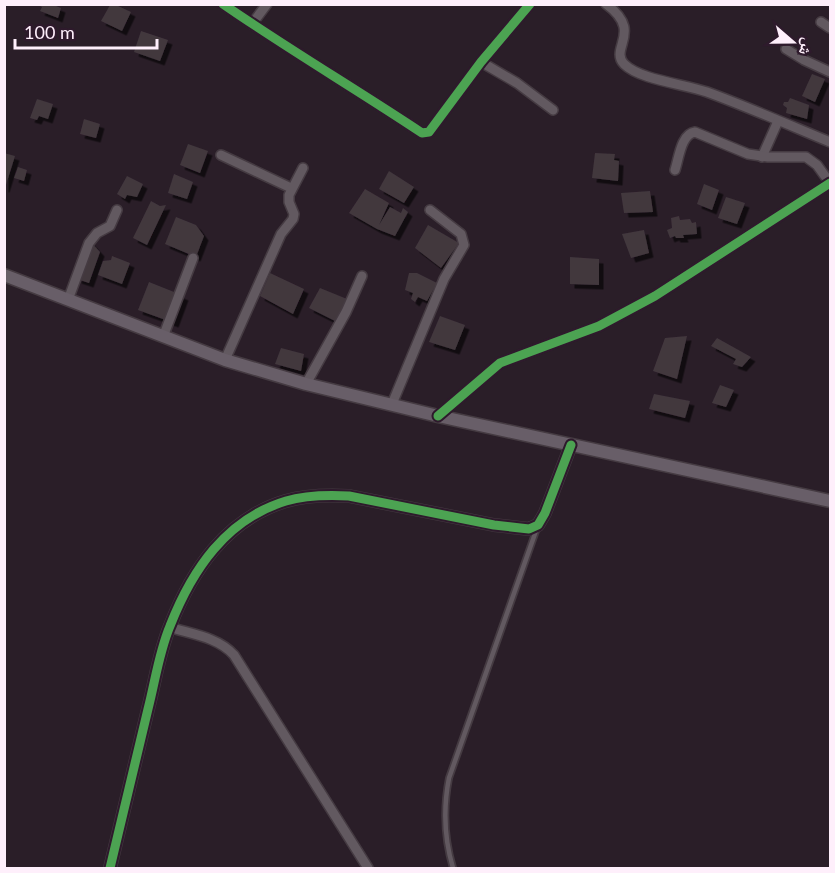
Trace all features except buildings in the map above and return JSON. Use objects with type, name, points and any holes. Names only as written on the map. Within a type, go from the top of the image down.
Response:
[{"type":"main road","points":[[4,275],[225,360],[306,384],[438,416],[831,501]]},
{"type":"street","points":[[223,4],[422,133],[429,132],[530,4]]},
{"type":"street","points":[[252,24],[267,4]]},
{"type":"street","points":[[606,4],[625,25],[626,34],[620,52],[627,66],[658,79],[709,93],[831,142]]},
{"type":"street","points":[[821,22],[831,28]]},
{"type":"street","points":[[786,49],[831,72]]},
{"type":"street","points":[[482,62],[517,83],[553,110]]},
{"type":"street","points":[[762,157],[778,121]]},
{"type":"street","points":[[438,416],[500,363],[600,326],[655,296],[830,183],[817,165],[806,158],[762,157],[740,152],[697,132],[692,132],[685,137],[675,170]]},
{"type":"street","points":[[220,155],[291,188]]},
{"type":"street","points":[[225,360],[281,234],[293,219],[294,214],[289,198],[291,188],[303,168]]},
{"type":"street","points":[[68,300],[89,243],[97,233],[110,226],[117,210]]},
{"type":"street","points":[[392,404],[444,279],[464,245],[461,234],[430,210]]},
{"type":"street","points":[[163,337],[193,258]]},
{"type":"street","points":[[306,384],[346,312],[362,276]]},
{"type":"street","points":[[110,868],[169,627],[192,577],[210,552],[229,533],[265,508],[288,500],[349,496],[494,525],[529,529],[538,525],[545,513],[571,445]]},
{"type":"street","points":[[169,627],[217,642],[226,646],[234,655],[368,868]]},
{"type":"lane","points":[[453,868],[445,826],[445,802],[449,778],[538,525]]},
{"type":"cycle path","points":[[223,4],[422,133],[429,132],[481,62],[530,4]]},
{"type":"cycle path","points":[[438,416],[500,363],[599,326],[655,296],[830,183]]},
{"type":"cycle path","points":[[110,868],[166,636],[189,585],[214,549],[229,534],[246,520],[265,509],[294,499],[326,496],[349,496],[494,525],[529,529],[538,525],[545,513],[571,445]]}]
